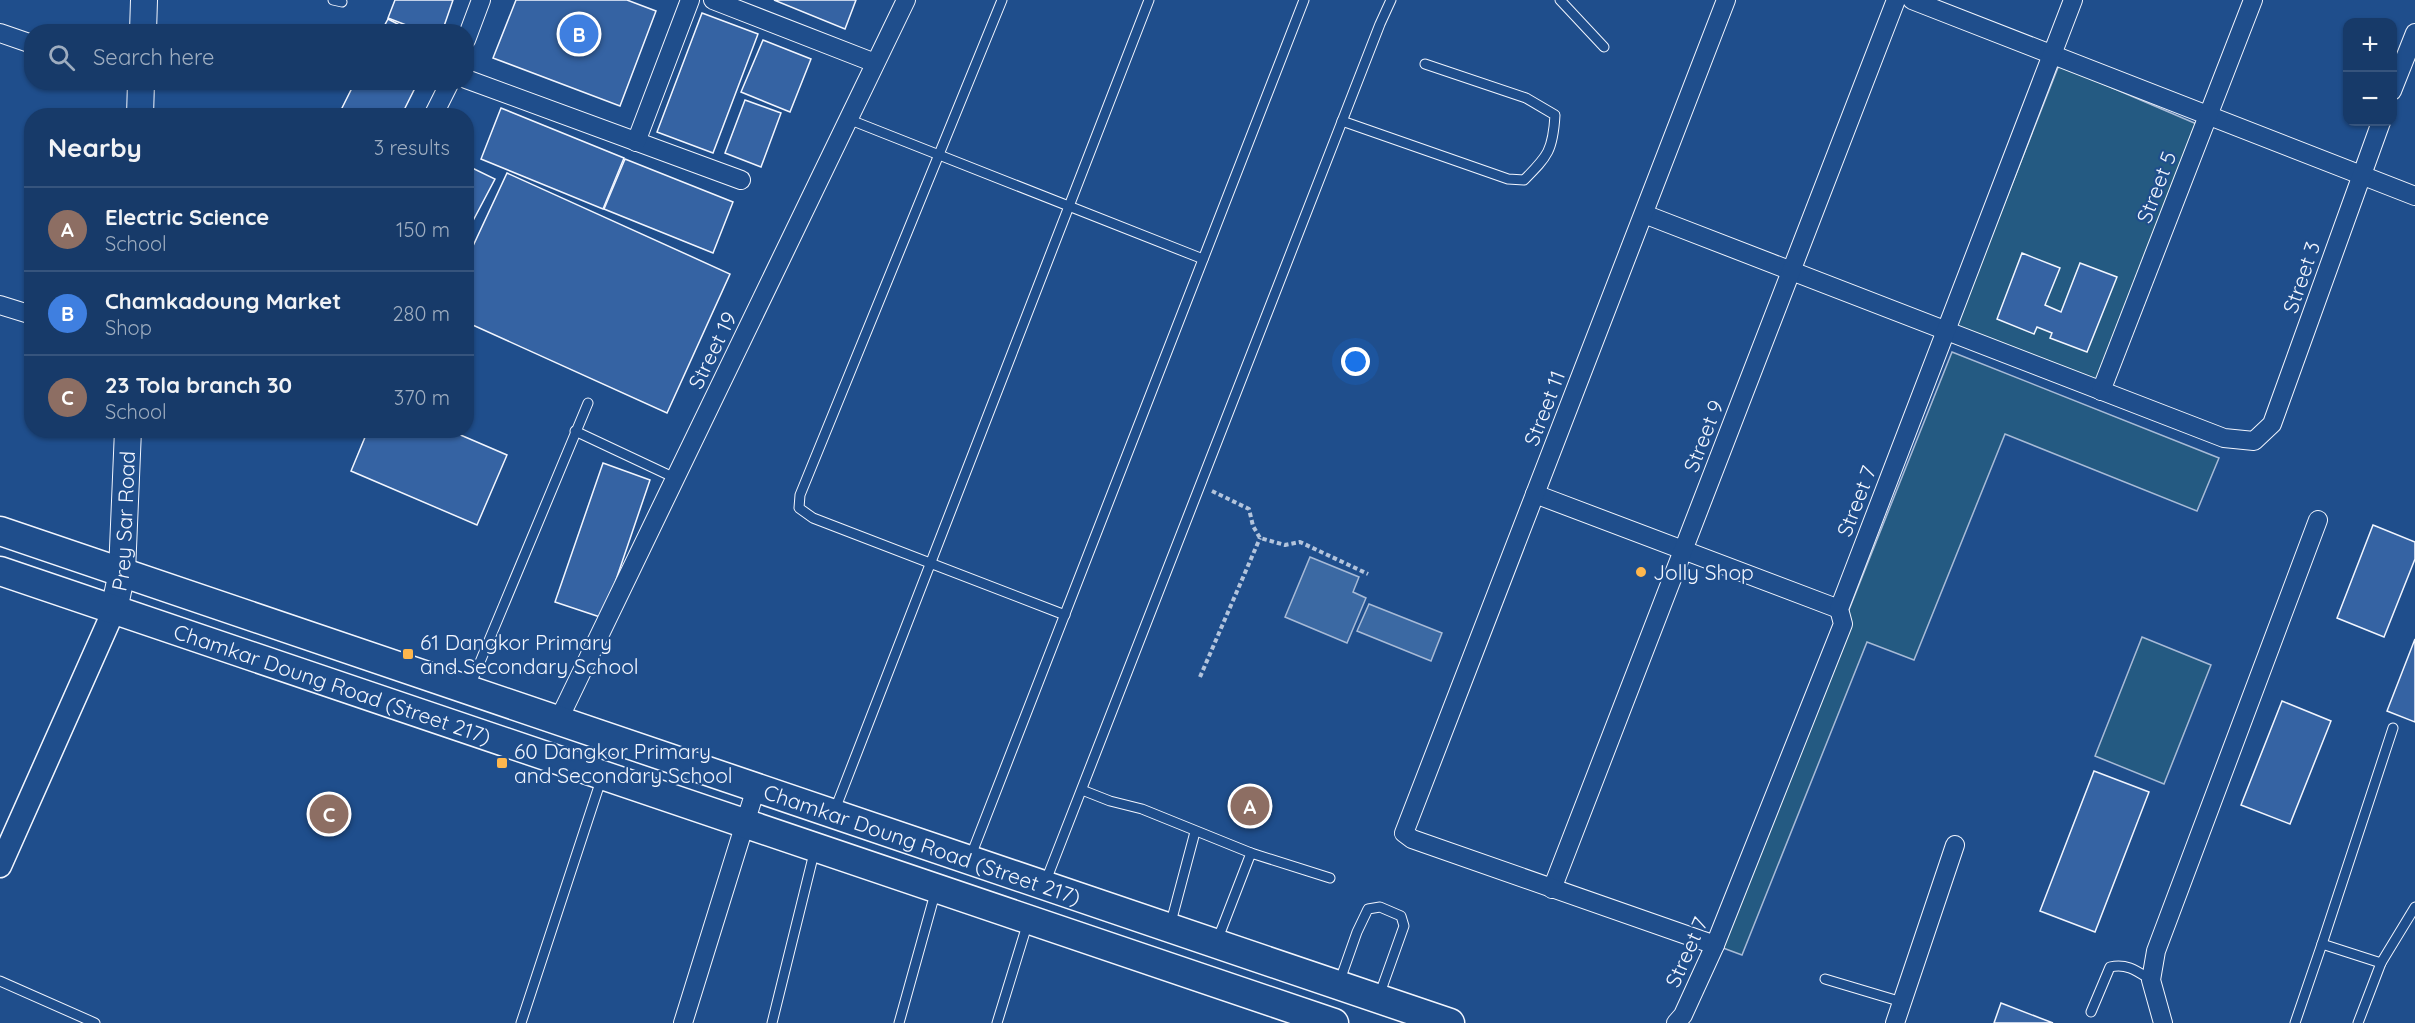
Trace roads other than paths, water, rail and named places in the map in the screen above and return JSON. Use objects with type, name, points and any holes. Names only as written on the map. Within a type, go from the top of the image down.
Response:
[{"type":"main road","points":[[143,24],[144,0]]},
{"type":"main road","points":[[140,108],[141,90]]},
{"type":"main road","name":"Prey Sar Road","points":[[114,610],[122,572],[128,438]]},
{"type":"main road","name":"Chamkar Doung Road (Street 217)","points":[[0,531],[469,688],[833,815],[1450,1023]]},
{"type":"main road","name":"Chamkar Doung Road (Street 217)","points":[[0,571],[1335,1023]]},
{"type":"street","points":[[472,24],[481,0]]},
{"type":"street","points":[[636,141],[690,0]]},
{"type":"street","points":[[713,0],[875,63]]},
{"type":"street","name":"Street 19","points":[[559,719],[906,0]]},
{"type":"street","name":"Street 11","points":[[1552,889],[1412,839],[1404,833],[1726,0]]},
{"type":"street","name":"Street 9","points":[[1552,889],[1896,0]]},
{"type":"street","points":[[1912,0],[2415,196]]},
{"type":"street","name":"Street 7","points":[[1680,1020],[1715,945],[1844,624],[1839,609],[2073,0]]},
{"type":"street","name":"Street 5","points":[[2101,391],[2253,0]]},
{"type":"street","points":[[0,33],[24,41]]},
{"type":"street","points":[[2397,79],[2415,33]]},
{"type":"street","points":[[474,82],[741,180]]},
{"type":"street","points":[[437,108],[446,90]]},
{"type":"street","name":"Street 3","points":[[2101,391],[2224,438],[2254,441],[2272,424],[2379,126]]},
{"type":"street","points":[[1644,214],[2101,391]]},
{"type":"street","points":[[0,305],[24,312]]},
{"type":"street","points":[[1535,494],[1839,609]]},
{"type":"street","points":[[2163,1023],[2151,980],[2156,951],[2318,520]]},
{"type":"street","points":[[0,866],[114,610]]},
{"type":"street","points":[[683,1023],[756,788]]},
{"type":"street","points":[[1895,1023],[1955,845]]},
{"type":"street","points":[[1552,889],[1715,945]]},
{"type":"lane","points":[[1002,0],[804,484],[799,508],[813,518],[1065,615]]},
{"type":"lane","points":[[833,815],[1149,0]]},
{"type":"lane","points":[[969,861],[1304,0]]},
{"type":"lane","points":[[1044,886],[1391,0]]},
{"type":"lane","points":[[1560,0],[1604,47]]},
{"type":"lane","points":[[1342,121],[1508,179],[1524,180],[1545,159],[1554,139],[1555,115],[1526,98],[1425,64]]},
{"type":"lane","points":[[848,119],[1203,259]]},
{"type":"lane","points":[[469,688],[588,403]]},
{"type":"lane","points":[[575,431],[675,478]]},
{"type":"lane","points":[[2295,1023],[2394,728]]},
{"type":"lane","points":[[521,1023],[603,775]]},
{"type":"lane","points":[[1082,790],[1142,809],[1251,853],[1330,878]]},
{"type":"lane","points":[[1169,928],[1195,832]]},
{"type":"lane","points":[[772,1023],[816,847]]},
{"type":"lane","points":[[1215,944],[1251,853]]},
{"type":"lane","points":[[899,1023],[936,888]]},
{"type":"lane","points":[[1339,986],[1357,932],[1368,909],[1380,907],[1401,916],[1404,926],[1378,999]]},
{"type":"lane","points":[[2358,1023],[2381,963],[2415,908]]},
{"type":"lane","points":[[997,1023],[1029,919]]},
{"type":"lane","points":[[2322,944],[2381,963]]},
{"type":"lane","points":[[2091,1012],[2110,968],[2120,965],[2131,967],[2151,980]]},
{"type":"lane","points":[[1825,979],[1902,1002]]},
{"type":"lane","points":[[0,981],[95,1023]]},
{"type":"place","name":"Chamkadoung Market","points":[[579,34]]},
{"type":"place","name":"Jolly Shop","points":[[1641,572]]},
{"type":"place","name":"61 Dangkor Primary and Secondary School","points":[[408,654]]},
{"type":"place","name":"60 Dangkor Primary and Secondary School","points":[[502,763]]},
{"type":"place","name":"Electric Science","points":[[1250,806]]},
{"type":"place","name":"23 Tola branch 30","points":[[329,814]]}]
